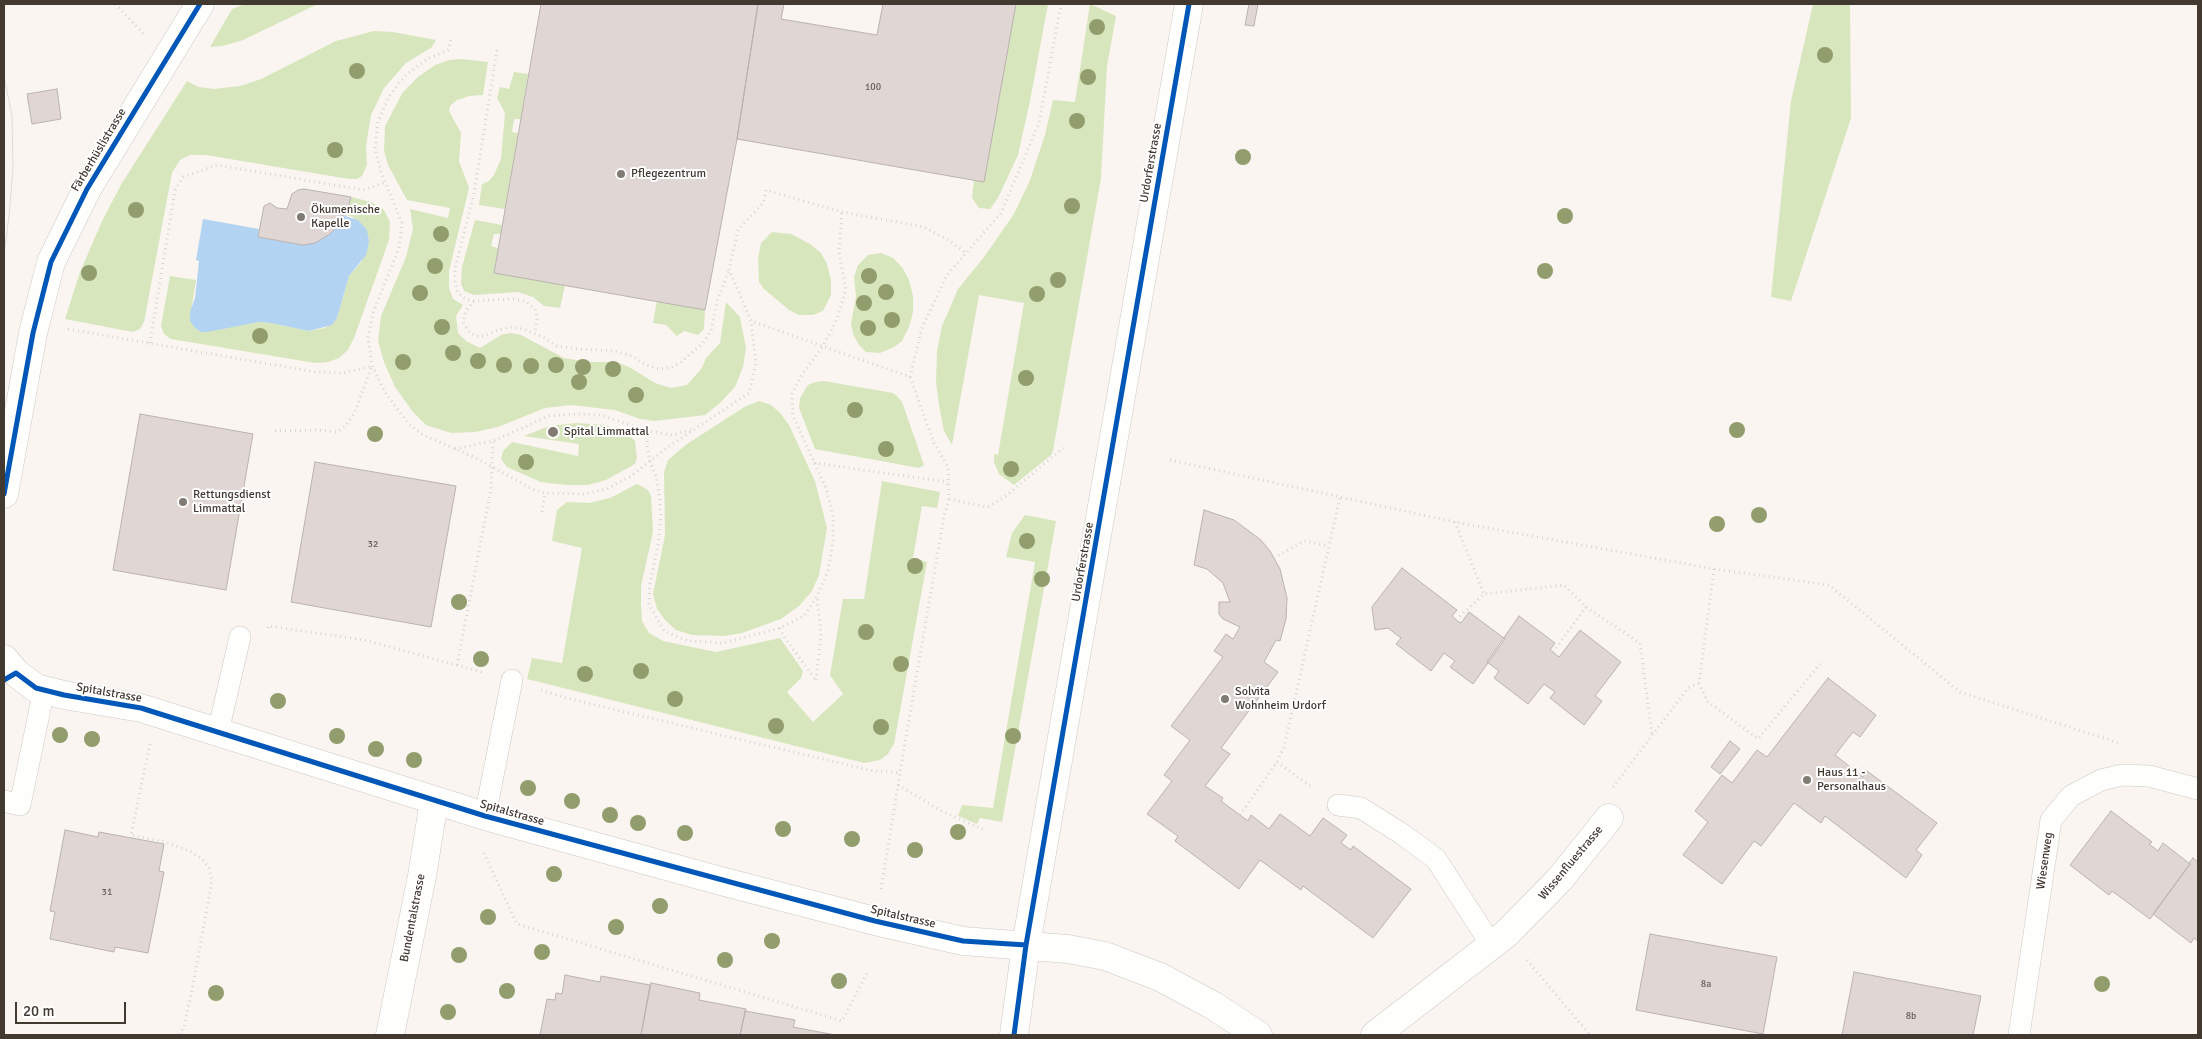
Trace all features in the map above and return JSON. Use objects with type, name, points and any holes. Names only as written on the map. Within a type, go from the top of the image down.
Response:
[{"type":"street","name":"Färberhüslistrasse","points":[[4,494],[34,333],[51,262],[87,189],[200,4]]},
{"type":"street","name":"Urdorferstrasse","points":[[1014,1035],[1026,945],[1189,4]]},
{"type":"street","name":"Spitalstrasse","points":[[8,671],[36,688],[141,708],[485,816],[875,921],[963,941],[1068,949],[1105,956],[1151,973],[1214,1006],[1258,1035]]},
{"type":"street","name":"Bundentalstrasse","points":[[390,1035],[422,876],[434,801]]},
{"type":"street","name":"Wissenfluestrasse","points":[[1375,1035],[1499,940],[1560,879],[1609,818]]},
{"type":"lane","points":[[218,732],[240,637]]},
{"type":"lane","points":[[485,816],[512,680]]},
{"type":"lane","points":[[4,801],[20,805],[44,690]]},
{"type":"lane","name":"Wiesenweg","points":[[2019,1035],[2051,820],[2071,796],[2101,780],[2122,775],[2149,776],[2198,789]]},
{"type":"lane","points":[[1338,805],[1361,808],[1402,834],[1436,859],[1499,940]]},
{"type":"path","points":[[115,4],[149,40]]},
{"type":"path","points":[[875,921],[942,526],[949,499],[948,467],[934,443],[910,377],[922,328],[947,276],[1001,214],[1039,123],[1061,4]]},
{"type":"path","points":[[451,40],[448,50],[427,59],[405,76],[390,95],[378,121],[375,148],[402,223],[399,248],[373,313],[368,338],[372,366],[386,394],[408,423],[423,435],[493,468],[532,490],[545,494],[584,494],[607,489],[631,476],[698,427],[721,414],[749,393],[756,363],[751,320],[729,270]]},
{"type":"path","points":[[497,50],[474,193],[456,269],[455,283],[458,293],[466,299],[474,301],[507,299],[525,301],[535,309],[537,319],[535,334]]},
{"type":"path","points":[[150,343],[175,190],[183,177],[216,165],[363,190],[386,182]]},
{"type":"path","points":[[474,301],[466,311],[464,322],[468,331],[476,336],[484,336],[510,327],[535,334],[557,346],[614,351],[632,356],[646,365],[660,369],[672,367],[703,342],[711,331],[717,301],[729,270],[738,230],[763,203],[766,190],[842,212],[924,227],[948,240],[966,253]]},
{"type":"path","points":[[647,431],[650,462],[660,493],[658,545],[650,584],[649,604],[664,631],[688,641],[723,644],[755,637],[780,628],[804,616],[818,596],[828,570],[833,541],[833,515],[826,488],[793,416],[792,394],[803,372],[823,346],[837,319],[846,290],[839,253],[842,212]]},
{"type":"path","points":[[751,320],[910,377]]},
{"type":"path","points":[[67,329],[315,372],[343,373],[372,366]]},
{"type":"path","points":[[275,431],[319,430],[337,432],[346,426],[354,414],[372,366]]},
{"type":"path","points":[[454,449],[493,441],[549,416],[601,415],[647,431],[672,435],[698,427]]},
{"type":"path","points":[[457,665],[470,607],[493,468],[493,441]]},
{"type":"path","points":[[949,499],[988,507],[1006,496],[1063,448]]},
{"type":"path","points":[[1170,460],[1455,522],[1714,568],[1829,585],[1960,692],[2125,746]]},
{"type":"path","points":[[814,463],[948,482]]},
{"type":"path","points":[[542,512],[545,494]]},
{"type":"path","points":[[1240,815],[1277,762],[1284,747],[1340,497]]},
{"type":"path","points":[[1455,522],[1484,594]]},
{"type":"path","points":[[1274,558],[1304,540],[1329,546]]},
{"type":"path","points":[[1714,568],[1699,683],[1707,701],[1758,739],[1820,664]]},
{"type":"path","points":[[1456,620],[1484,594],[1564,585],[1586,607],[1640,643],[1652,735]]},
{"type":"path","points":[[780,628],[784,637],[816,680],[821,634],[818,596]]},
{"type":"path","points":[[1553,652],[1586,607]]},
{"type":"path","points":[[267,634],[268,626],[364,640],[512,680],[566,698],[869,770],[900,773]]},
{"type":"path","points":[[150,740],[130,835],[165,842],[190,851],[202,859],[209,868],[212,881],[192,990],[184,1027],[179,1035]]},
{"type":"path","points":[[1277,762],[1338,805]]},
{"type":"path","points":[[898,784],[940,810],[984,830]]},
{"type":"path","points":[[484,853],[517,924],[842,1022],[868,971]]},
{"type":"path","points":[[1499,940],[1590,1035]]},
{"type":"green space","points":[[245,4],[318,4],[243,40],[223,46],[210,47],[232,9]]},
{"type":"green space","points":[[1011,4],[1048,4],[1018,155],[998,198],[990,209],[979,208],[972,198],[974,180]]},
{"type":"green space","points":[[1090,4],[1116,16],[1107,66],[1101,178],[1053,451],[1051,455],[1014,485],[999,474],[994,462],[994,454],[998,455],[1024,303],[979,295],[952,445],[944,431],[939,405],[936,382],[937,351],[942,326],[958,289],[984,257],[1014,214],[1030,180],[1045,135],[1053,100],[1075,102]]},
{"type":"green space","points":[[1813,4],[1850,4],[1851,118],[1791,301],[1771,297],[1791,101]]},
{"type":"green space","points":[[374,31],[393,32],[436,40],[432,47],[406,63],[384,88],[371,115],[366,146],[367,165],[362,176],[357,179],[349,179],[206,155],[190,155],[180,160],[172,173],[144,322],[140,329],[133,332],[65,319],[80,272],[103,219],[122,183],[187,81],[199,87],[214,89],[240,86],[261,79],[336,41]]},
{"type":"green space","points":[[462,59],[488,62],[483,95],[469,96],[457,100],[450,106],[449,111],[461,133],[459,161],[469,188],[449,271],[449,288],[453,299],[463,305],[456,316],[458,333],[466,341],[480,348],[501,335],[510,333],[521,335],[564,358],[588,362],[616,362],[631,368],[655,383],[671,388],[687,385],[702,368],[706,358],[720,343],[726,302],[740,317],[746,348],[743,367],[735,387],[705,415],[655,421],[640,419],[615,410],[571,405],[545,408],[498,427],[475,432],[451,433],[426,425],[413,412],[395,387],[384,362],[378,341],[381,316],[406,257],[413,229],[410,209],[448,218],[450,208],[407,200],[388,165],[384,150],[385,126],[403,92],[418,77],[435,65],[449,60]]},
{"type":"green space","points":[[514,72],[528,74],[521,119],[514,119],[512,132],[518,133],[505,209],[479,205],[482,184],[489,181],[494,175],[501,159],[505,113],[497,98],[500,87],[509,89]]},
{"type":"green space","points":[[351,197],[371,202],[384,210],[390,222],[389,240],[354,338],[348,350],[339,358],[328,362],[315,363],[171,339],[164,334],[161,326],[170,276],[196,280],[190,319],[195,328],[201,332],[259,322],[309,331],[325,328],[337,318],[349,276],[362,261],[353,217],[346,215]]},
{"type":"green space","points":[[475,220],[502,225],[501,234],[494,234],[491,246],[498,248],[494,273],[565,285],[560,308],[544,306],[533,297],[518,292],[474,295],[464,291],[461,284],[462,267]]},
{"type":"green space","points":[[772,232],[791,234],[810,244],[821,253],[827,264],[831,280],[831,295],[823,311],[813,315],[799,315],[789,310],[764,289],[759,282],[758,258],[761,243]]},
{"type":"green space","points":[[881,253],[893,258],[902,267],[909,280],[913,296],[913,312],[909,327],[902,341],[880,353],[866,352],[859,345],[853,334],[851,323],[856,297],[854,277],[858,265],[868,255]]},
{"type":"green space","points":[[657,301],[705,310],[704,329],[698,335],[684,331],[677,336],[666,325],[653,323]]},
{"type":"green space","points":[[824,381],[893,393],[897,396],[902,402],[924,465],[919,468],[815,449],[799,408],[800,398],[808,385]]},
{"type":"green space","points":[[759,401],[771,405],[789,425],[815,481],[827,528],[819,575],[812,591],[799,606],[781,619],[742,633],[724,636],[692,635],[676,630],[657,609],[653,594],[665,535],[664,472],[668,460],[687,444],[746,406]]},
{"type":"green space","points":[[577,423],[605,425],[627,434],[635,441],[637,458],[635,464],[606,480],[588,485],[566,485],[541,482],[507,467],[501,459],[503,451],[512,442],[578,456],[579,444],[524,436],[549,426]]},
{"type":"green space","points":[[882,481],[940,492],[937,508],[922,506],[913,558],[927,562],[894,744],[888,754],[880,760],[864,763],[527,679],[532,658],[562,663],[582,548],[552,541],[557,510],[567,502],[589,503],[610,498],[637,484],[648,490],[651,496],[653,532],[641,586],[642,621],[649,633],[663,641],[716,652],[780,638],[803,671],[801,678],[787,692],[813,722],[843,694],[830,675],[843,599],[864,599]]},
{"type":"green space","points":[[1025,515],[1056,521],[1002,822],[980,818],[977,824],[958,816],[962,805],[993,808],[1035,562],[1006,557],[1012,533]]},
{"type":"water","points":[[342,215],[358,220],[367,230],[369,242],[366,255],[349,276],[337,318],[332,325],[309,331],[259,322],[207,332],[201,332],[195,328],[190,321],[190,312],[195,298],[199,261],[196,260],[203,219],[259,229],[258,237],[303,245],[315,243],[330,234],[338,225]]},
{"type":"building","name":"Pflegezentrum","points":[[541,4],[758,4],[737,139],[705,310],[494,273]]},
{"type":"building","points":[[758,4],[784,4],[781,19],[877,35],[883,4],[1016,4],[984,182],[737,139]]},
{"type":"building","points":[[1249,4],[1258,4],[1254,26],[1245,25]]},
{"type":"building","points":[[57,89],[61,119],[32,124],[27,94]]},
{"type":"building","name":"Ökumenische Kapelle","points":[[304,189],[351,197],[346,215],[342,215],[330,234],[315,243],[303,245],[258,237],[264,206],[270,203],[277,208],[287,209],[292,194]]},
{"type":"building","name":"Rettungsdienst Limmattal","points":[[140,414],[253,434],[226,590],[113,570]]},
{"type":"building","points":[[315,462],[456,486],[431,627],[291,602]]},
{"type":"building","name":"Solvita Wohnheim Urdorf","points":[[1204,510],[1234,520],[1261,540],[1280,569],[1287,598],[1286,619],[1280,641],[1276,640],[1264,662],[1278,672],[1221,748],[1230,754],[1205,786],[1223,798],[1221,801],[1248,821],[1251,815],[1269,829],[1280,814],[1310,836],[1323,818],[1347,835],[1341,843],[1351,850],[1353,846],[1411,889],[1373,938],[1303,886],[1301,890],[1260,860],[1239,889],[1175,841],[1178,836],[1147,814],[1172,781],[1164,775],[1190,740],[1171,726],[1223,657],[1214,651],[1226,634],[1233,639],[1240,627],[1223,619],[1219,614],[1219,602],[1230,602],[1223,583],[1207,569],[1194,565]]},
{"type":"building","points":[[1402,568],[1457,610],[1452,616],[1456,620],[1461,623],[1469,612],[1505,639],[1473,684],[1450,667],[1455,661],[1444,653],[1431,671],[1396,644],[1401,638],[1388,628],[1375,630],[1372,607]]},
{"type":"building","points":[[1519,616],[1555,643],[1550,650],[1559,657],[1580,630],[1621,662],[1595,696],[1602,701],[1584,725],[1550,698],[1555,692],[1544,684],[1528,704],[1494,678],[1499,671],[1487,662]]},
{"type":"building","name":"Haus 11 - Personalhaus","points":[[1828,678],[1876,715],[1860,737],[1853,732],[1835,755],[1863,777],[1867,771],[1937,823],[1916,850],[1922,855],[1906,878],[1825,816],[1821,823],[1794,803],[1761,846],[1754,841],[1722,884],[1683,855],[1708,822],[1695,811],[1722,775],[1732,783],[1757,750],[1767,757]]},
{"type":"building","points":[[1730,741],[1740,749],[1720,774],[1711,767]]},
{"type":"building","points":[[2111,811],[2152,842],[2149,844],[2158,851],[2163,843],[2190,864],[2150,919],[2112,891],[2109,895],[2070,865]]},
{"type":"building","points":[[65,830],[98,837],[99,832],[164,844],[159,871],[164,872],[148,953],[115,947],[114,952],[50,939],[55,912],[50,911]]},
{"type":"building","points":[[2193,858],[2198,862],[2198,941],[2194,938],[2191,943],[2153,914]]},
{"type":"building","points":[[1650,934],[1777,957],[1763,1034],[1636,1010]]},
{"type":"building","points":[[1854,972],[1981,996],[1973,1035],[1842,1035]]},
{"type":"building","points":[[565,975],[600,982],[601,976],[650,985],[641,1035],[540,1035],[547,999],[555,1000],[556,993],[562,994]]},
{"type":"building","points":[[651,983],[700,993],[699,1000],[746,1009],[740,1035],[641,1035]]},
{"type":"building","points":[[745,1011],[795,1020],[793,1027],[835,1035],[740,1035]]},
{"type":"tram line","points":[[4,76],[12,116],[13,170],[4,255]]},
{"type":"cycle path","points":[[4,494],[33,333],[51,262],[87,189],[200,4]]},
{"type":"cycle path","points":[[1014,1035],[1026,945],[1189,4]]},
{"type":"cycle path","points":[[4,680],[16,673],[36,688],[64,695],[141,708],[485,816],[875,921],[963,941],[1026,945]]},
{"type":"place","name":"Pflegezentrum","points":[[621,174]]},
{"type":"place","name":"Ökumenische Kapelle","points":[[301,217]]},
{"type":"place","name":"Spital Limmattal","points":[[553,432]]},
{"type":"place","name":"Rettungsdienst Limmattal","points":[[183,502]]},
{"type":"place","name":"Solvita Wohnheim Urdorf","points":[[1225,699]]},
{"type":"place","name":"Haus 11 - Personalhaus","points":[[1807,780]]}]
